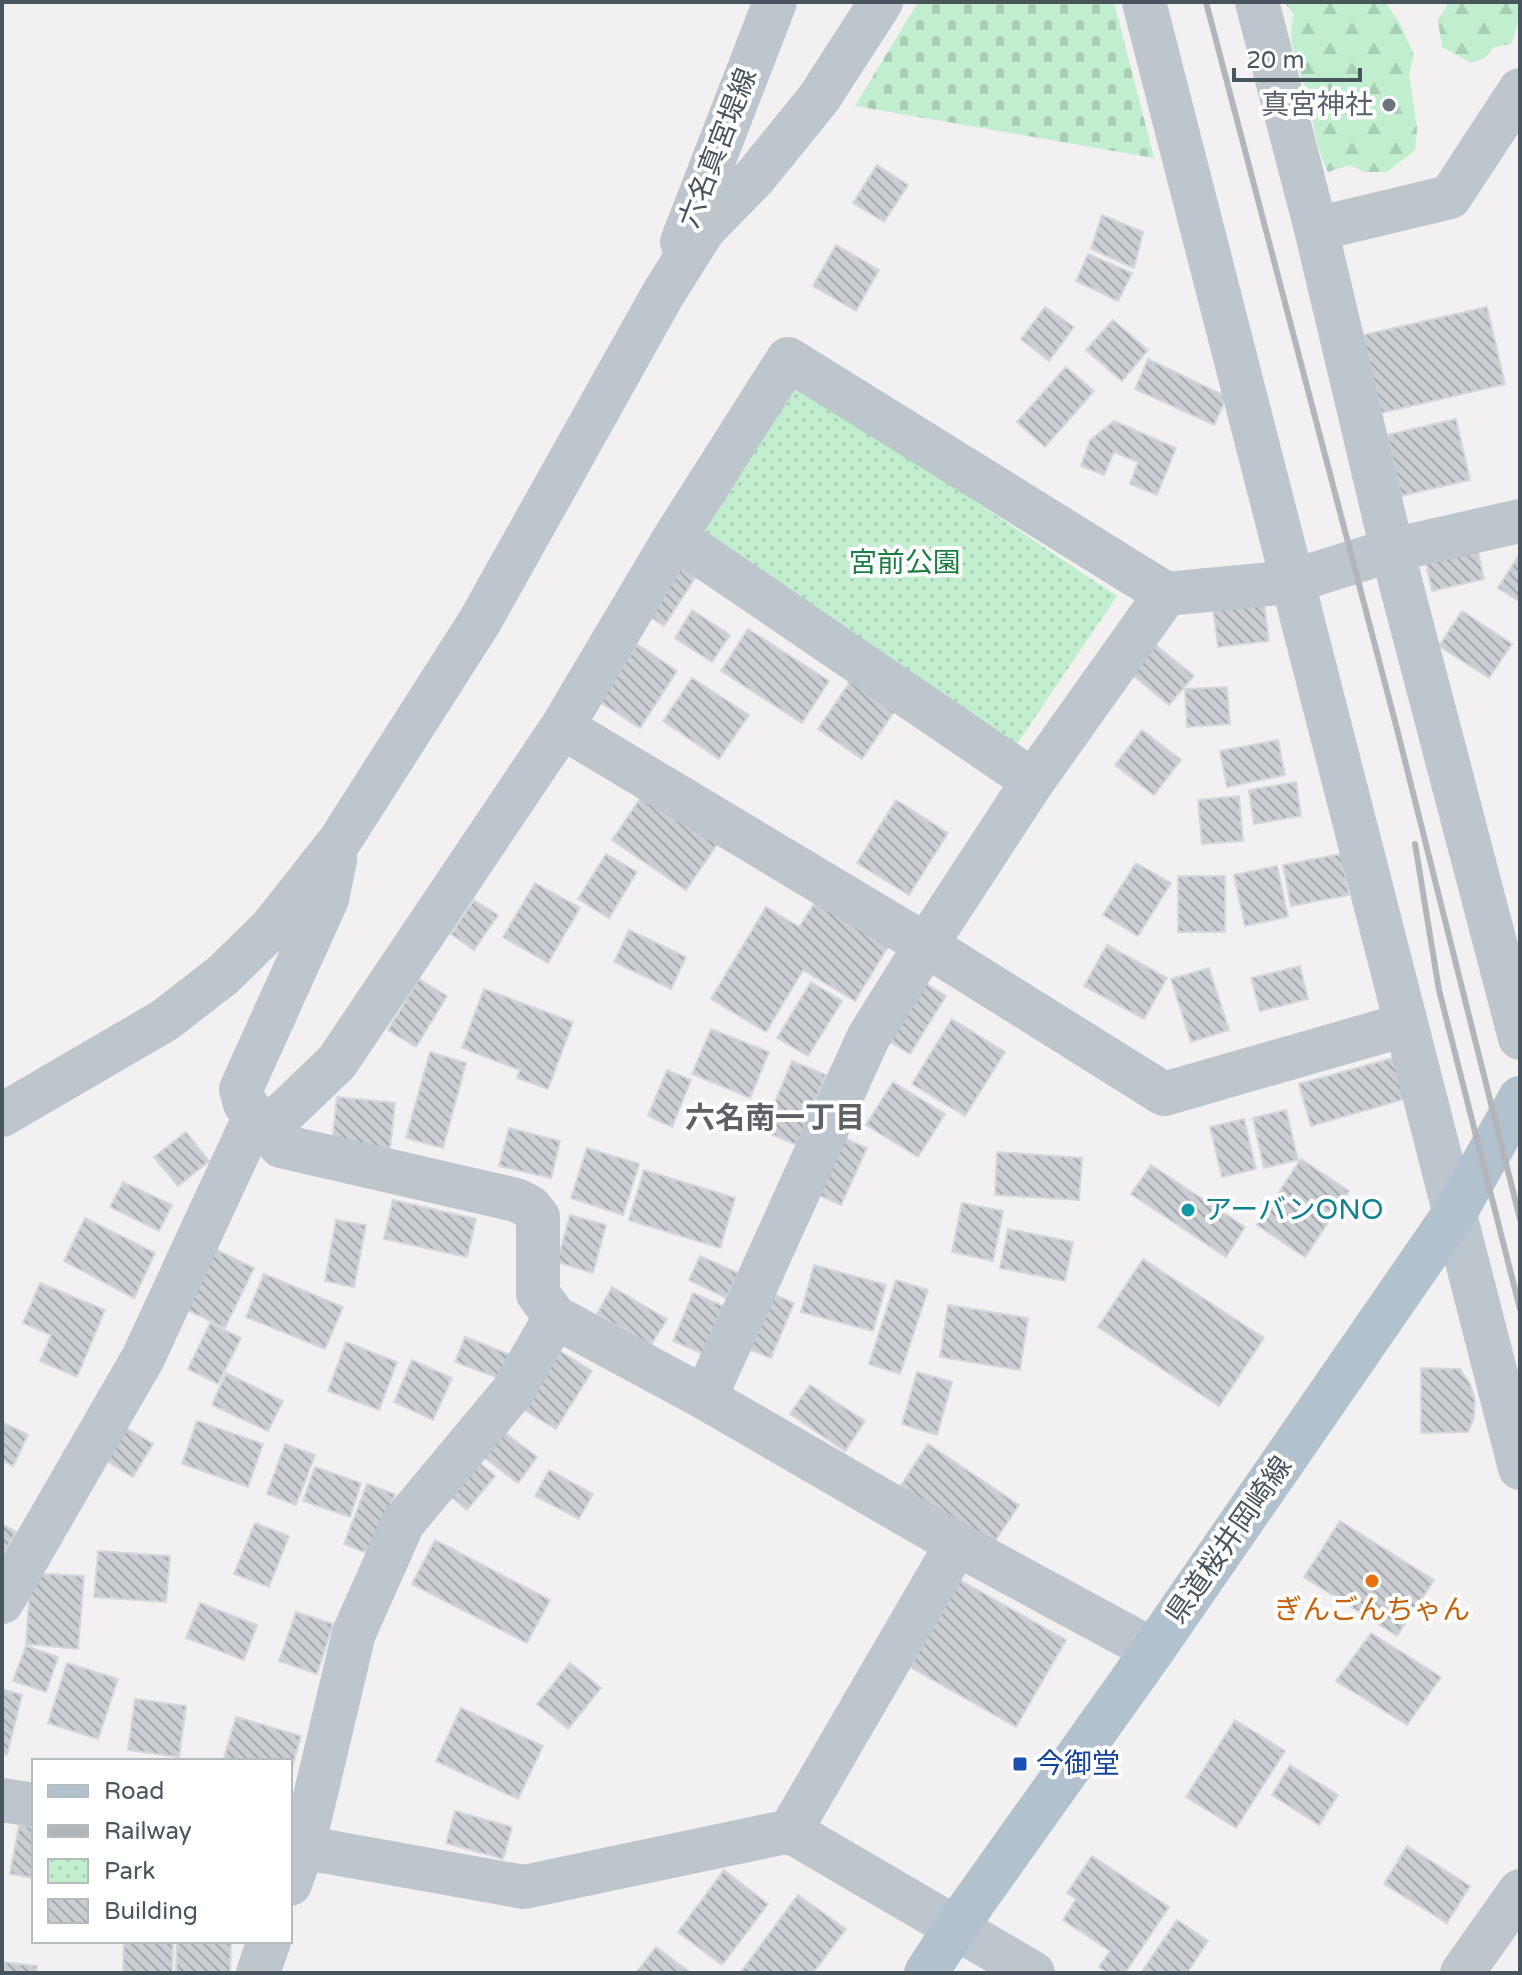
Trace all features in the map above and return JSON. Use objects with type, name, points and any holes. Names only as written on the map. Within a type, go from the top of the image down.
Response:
[{"type":"main road","name":"県道桜井岡崎線","points":[[926,1973],[1456,1211],[1520,1098]]},
{"type":"street","name":"六名真宮堤線","points":[[663,294],[775,2]]},
{"type":"street","points":[[2,1115],[165,1020],[223,975],[271,928],[339,842],[480,621],[663,294],[704,229],[755,177],[819,98],[881,2]]},
{"type":"street","points":[[1144,2],[1290,582],[1404,1025],[1456,1211],[1520,1468]]},
{"type":"street","points":[[1257,2],[1316,229],[1392,550],[1520,1038]]},
{"type":"street","points":[[1316,229],[1450,197],[1520,90]]},
{"type":"street","points":[[2,1602],[143,1358],[261,1122],[337,1062],[562,727],[675,537],[788,359],[1166,594],[1290,582],[1392,550],[1520,521]]},
{"type":"street","points":[[675,537],[1033,781]]},
{"type":"street","points":[[705,1398],[868,1038],[1033,781],[1166,594]]},
{"type":"street","points":[[562,727],[926,945],[1164,1094],[1404,1025]]},
{"type":"street","points":[[339,842],[327,899],[241,1089],[245,1104],[281,1146],[516,1200],[530,1207],[538,1217],[538,1294],[555,1317],[705,1398],[957,1544],[1153,1650]]},
{"type":"street","points":[[555,1317],[513,1391],[403,1523],[354,1633],[294,1858],[524,1887],[790,1831],[1033,1973]]},
{"type":"street","points":[[790,1831],[957,1544]]},
{"type":"street","points":[[2,1800],[32,1805]]},
{"type":"street","points":[[1462,1973],[1520,1891]]},
{"type":"street","points":[[258,1973],[268,1943]]},
{"type":"green space","points":[[918,2],[1114,2],[1154,158],[855,106]]},
{"type":"green space","points":[[1284,2],[1385,2],[1399,22],[1414,55],[1409,74],[1417,128],[1415,150],[1387,172],[1364,172],[1350,165],[1328,172],[1295,58],[1291,37],[1294,14]]},
{"type":"green space","points":[[1449,2],[1520,2],[1520,16],[1511,44],[1494,47],[1485,58],[1471,63],[1442,47],[1438,20]]},
{"type":"green space","name":"宮前公園","points":[[794,381],[1117,596],[1017,744],[694,530]]},
{"type":"building","points":[[877,165],[908,185],[884,222],[853,203]]},
{"type":"building","points":[[1102,215],[1143,232],[1134,268],[1091,249]]},
{"type":"building","points":[[836,245],[879,270],[856,311],[813,286]]},
{"type":"building","points":[[1088,254],[1132,273],[1118,301],[1076,281]]},
{"type":"building","points":[[1045,307],[1074,327],[1049,361],[1021,339]]},
{"type":"building","points":[[1487,307],[1505,384],[1381,413],[1363,335]]},
{"type":"building","points":[[1113,320],[1148,350],[1122,381],[1086,350]]},
{"type":"building","points":[[1148,359],[1227,397],[1214,425],[1135,389]]},
{"type":"building","points":[[1066,367],[1094,391],[1045,447],[1017,422]]},
{"type":"building","points":[[1456,419],[1470,480],[1401,496],[1387,435]]},
{"type":"building","points":[[1114,421],[1176,448],[1157,495],[1130,484],[1138,462],[1114,452],[1104,475],[1081,466],[1090,440]]},
{"type":"building","points":[[1475,538],[1484,579],[1432,591],[1426,564]]},
{"type":"building","points":[[1520,555],[1520,602],[1498,588]]},
{"type":"building","points":[[672,560],[697,575],[664,626],[640,610]]},
{"type":"building","points":[[1264,603],[1269,641],[1218,647],[1213,609]]},
{"type":"building","points":[[692,610],[730,635],[712,662],[675,638]]},
{"type":"building","points":[[1462,611],[1512,644],[1489,678],[1439,646]]},
{"type":"building","points":[[748,629],[829,681],[802,723],[721,671]]},
{"type":"building","points":[[1152,642],[1194,676],[1169,705],[1128,671]]},
{"type":"building","points":[[637,644],[677,671],[640,728],[600,702]]},
{"type":"building","points":[[854,676],[898,706],[862,759],[818,729]]},
{"type":"building","points":[[692,678],[749,715],[719,759],[663,721]]},
{"type":"building","points":[[1227,687],[1230,724],[1187,727],[1185,689]]},
{"type":"building","points":[[1142,730],[1181,760],[1154,795],[1115,765]]},
{"type":"building","points":[[1278,740],[1285,775],[1227,787],[1220,751]]},
{"type":"building","points":[[1296,782],[1301,816],[1254,824],[1249,790]]},
{"type":"building","points":[[644,793],[718,843],[686,890],[612,840]]},
{"type":"building","points":[[1239,796],[1243,841],[1202,844],[1198,800]]},
{"type":"building","points":[[896,800],[948,833],[909,895],[857,863]]},
{"type":"building","points":[[606,854],[637,872],[609,918],[578,899]]},
{"type":"building","points":[[1341,854],[1349,895],[1291,906],[1283,865]]},
{"type":"building","points":[[1136,863],[1171,883],[1138,936],[1103,915]]},
{"type":"building","points":[[1277,866],[1288,917],[1245,926],[1234,875]]},
{"type":"building","points":[[1178,876],[1225,876],[1225,932],[1178,932]]},
{"type":"building","points":[[535,883],[580,908],[548,963],[503,937]]},
{"type":"building","points":[[474,900],[498,915],[474,950],[451,934]]},
{"type":"building","points":[[816,901],[889,945],[855,1001],[803,970],[766,1032],[711,999],[766,907],[799,927]]},
{"type":"building","points":[[629,930],[686,957],[671,989],[614,962]]},
{"type":"building","points":[[1107,945],[1167,978],[1144,1019],[1084,986]]},
{"type":"building","points":[[1300,966],[1308,999],[1260,1011],[1251,978]]},
{"type":"building","points":[[1209,968],[1229,1030],[1191,1042],[1171,979]]},
{"type":"building","points":[[419,979],[447,996],[416,1047],[388,1030]]},
{"type":"building","points":[[920,980],[946,996],[910,1054],[884,1038]]},
{"type":"building","points":[[811,982],[842,1001],[808,1056],[777,1038]]},
{"type":"building","points":[[484,989],[573,1022],[548,1089],[517,1078],[520,1070],[462,1048]]},
{"type":"building","points":[[952,1019],[1005,1052],[965,1116],[912,1084]]},
{"type":"building","points":[[711,1029],[769,1052],[750,1098],[692,1074]]},
{"type":"building","points":[[430,1052],[466,1063],[443,1148],[406,1138]]},
{"type":"building","points":[[1400,1056],[1411,1097],[1311,1126],[1299,1084]]},
{"type":"building","points":[[792,1061],[826,1075],[797,1145],[763,1131]]},
{"type":"building","points":[[667,1070],[691,1080],[672,1127],[648,1116]]},
{"type":"building","points":[[893,1082],[945,1114],[918,1157],[866,1125]]},
{"type":"building","points":[[337,1097],[395,1103],[390,1148],[332,1141]]},
{"type":"building","points":[[1286,1110],[1298,1160],[1264,1168],[1253,1118]]},
{"type":"building","points":[[1244,1119],[1256,1169],[1222,1177],[1210,1127]]},
{"type":"building","points":[[509,1128],[560,1141],[551,1178],[499,1166]]},
{"type":"building","points":[[186,1132],[209,1161],[178,1186],[154,1157]]},
{"type":"building","points":[[842,1137],[867,1148],[841,1205],[816,1194]]},
{"type":"building","points":[[587,1148],[639,1164],[623,1215],[571,1198]]},
{"type":"building","points":[[997,1152],[1082,1158],[1079,1200],[995,1195]]},
{"type":"building","points":[[1301,1159],[1349,1191],[1305,1257],[1257,1225]]},
{"type":"building","name":"アーバンONO","points":[[1151,1165],[1245,1227],[1226,1257],[1131,1194]]},
{"type":"building","points":[[644,1170],[735,1198],[720,1248],[629,1220]]},
{"type":"building","points":[[123,1182],[172,1205],[159,1231],[110,1207]]},
{"type":"building","points":[[393,1200],[476,1219],[467,1257],[384,1239]]},
{"type":"building","points":[[962,1203],[1003,1211],[993,1261],[952,1252]]},
{"type":"building","points":[[570,1215],[606,1225],[593,1273],[557,1262]]},
{"type":"building","points":[[85,1218],[155,1253],[134,1298],[64,1261]]},
{"type":"building","points":[[336,1220],[366,1225],[354,1287],[325,1281]]},
{"type":"building","points":[[1008,1229],[1073,1242],[1065,1281],[1000,1268]]},
{"type":"building","points":[[208,1246],[254,1268],[225,1328],[179,1306]]},
{"type":"building","points":[[700,1256],[738,1273],[726,1298],[689,1280]]},
{"type":"building","points":[[1143,1259],[1264,1338],[1219,1406],[1098,1327]]},
{"type":"building","points":[[814,1265],[886,1285],[873,1331],[801,1312]]},
{"type":"building","points":[[264,1274],[343,1307],[325,1349],[246,1317]]},
{"type":"building","points":[[896,1280],[928,1290],[900,1374],[869,1364]]},
{"type":"building","points":[[40,1283],[105,1310],[77,1377],[40,1361],[51,1335],[23,1323]]},
{"type":"building","points":[[612,1287],[667,1319],[651,1345],[597,1314]]},
{"type":"building","points":[[761,1289],[794,1303],[771,1358],[738,1345]]},
{"type":"building","points":[[693,1293],[723,1306],[703,1354],[673,1341]]},
{"type":"building","points":[[948,1305],[1028,1318],[1020,1370],[940,1357]]},
{"type":"building","points":[[210,1323],[241,1338],[218,1384],[188,1369]]},
{"type":"building","points":[[465,1337],[514,1356],[504,1380],[455,1362]]},
{"type":"building","points":[[346,1342],[397,1362],[379,1410],[328,1391]]},
{"type":"building","points":[[555,1348],[592,1371],[556,1429],[519,1407]]},
{"type":"building","points":[[412,1360],[452,1378],[433,1420],[394,1402]]},
{"type":"building","points":[[1421,1368],[1460,1369],[1470,1384],[1475,1400],[1474,1417],[1468,1432],[1421,1433]]},
{"type":"building","points":[[917,1372],[952,1382],[937,1435],[902,1424]]},
{"type":"building","points":[[226,1373],[283,1401],[268,1431],[212,1405]]},
{"type":"building","points":[[810,1385],[865,1421],[845,1451],[790,1414]]},
{"type":"building","points":[[197,1421],[263,1444],[248,1487],[182,1464]]},
{"type":"building","points":[[2,1422],[28,1435],[13,1466],[2,1460]]},
{"type":"building","points":[[496,1426],[537,1457],[518,1483],[477,1452]]},
{"type":"building","points":[[125,1427],[153,1444],[133,1477],[105,1460]]},
{"type":"building","points":[[285,1444],[315,1455],[296,1505],[267,1494]]},
{"type":"building","points":[[928,1444],[1019,1505],[991,1547],[900,1487]]},
{"type":"building","points":[[473,1457],[495,1476],[467,1510],[444,1491]]},
{"type":"building","points":[[315,1467],[361,1483],[350,1517],[303,1501]]},
{"type":"building","points":[[549,1470],[593,1494],[579,1519],[535,1496]]},
{"type":"building","points":[[367,1484],[395,1494],[372,1555],[344,1544]]},
{"type":"building","points":[[1340,1521],[1434,1580],[1397,1636],[1304,1577]]},
{"type":"building","points":[[255,1523],[289,1536],[269,1587],[234,1574]]},
{"type":"building","points":[[2,1524],[16,1532],[2,1557]]},
{"type":"building","points":[[435,1540],[550,1600],[527,1643],[412,1584]]},
{"type":"building","points":[[98,1551],[170,1556],[166,1602],[94,1597]]},
{"type":"building","points":[[31,1573],[84,1576],[78,1649],[26,1644]]},
{"type":"building","points":[[960,1580],[1066,1640],[1016,1727],[910,1667]]},
{"type":"building","points":[[200,1603],[257,1625],[244,1660],[186,1638]]},
{"type":"building","points":[[296,1612],[333,1624],[317,1674],[279,1661]]},
{"type":"building","points":[[1371,1633],[1441,1677],[1407,1725],[1336,1681]]},
{"type":"building","points":[[26,1646],[58,1657],[46,1692],[13,1681]]},
{"type":"building","points":[[67,1663],[118,1679],[98,1739],[48,1723]]},
{"type":"building","points":[[570,1663],[601,1688],[568,1729],[537,1704]]},
{"type":"building","points":[[2,1689],[22,1695],[7,1755],[2,1754]]},
{"type":"building","points":[[135,1699],[186,1706],[179,1757],[128,1750]]},
{"type":"building","points":[[461,1708],[543,1746],[518,1799],[436,1761]]},
{"type":"building","points":[[236,1717],[301,1736],[292,1768],[292,1759],[224,1759]]},
{"type":"building","points":[[1235,1720],[1285,1751],[1236,1828],[1186,1797]]},
{"type":"building","points":[[1290,1765],[1338,1795],[1319,1825],[1272,1795]]},
{"type":"building","points":[[455,1811],[512,1827],[503,1859],[446,1843]]},
{"type":"building","points":[[19,1825],[32,1827],[32,1878],[10,1874]]},
{"type":"building","points":[[1407,1846],[1470,1886],[1447,1923],[1384,1884]]},
{"type":"building","points":[[1092,1856],[1169,1907],[1125,1973],[1108,1973],[1099,1967],[1110,1951],[1063,1920],[1076,1899],[1067,1893]]},
{"type":"building","points":[[724,1870],[768,1904],[722,1965],[678,1932]]},
{"type":"building","points":[[798,1895],[846,1929],[813,1973],[740,1973]]},
{"type":"building","points":[[1177,1920],[1208,1941],[1187,1973],[1141,1973]]},
{"type":"building","points":[[124,1943],[173,1943],[172,1973],[123,1973]]},
{"type":"building","points":[[177,1943],[231,1943],[230,1973],[176,1973]]},
{"type":"building","points":[[656,1947],[691,1973],[636,1973]]},
{"type":"building","points":[[2,1962],[37,1966],[36,1973],[2,1973]]},
{"type":"railway","points":[[1206,2],[1397,729],[1520,1219]]},
{"type":"railway","points":[[1415,844],[1439,990],[1520,1309]]},
{"type":"place","name":"真宮神社","points":[[1389,105]]},
{"type":"place","name":"アーバンONO","points":[[1188,1210]]},
{"type":"place","name":"ぎんごんちゃん","points":[[1372,1581]]},
{"type":"place","name":"今御堂","points":[[1020,1764]]},
{"type":"district","name":"六名南一丁目","points":[[775,1118]]}]
